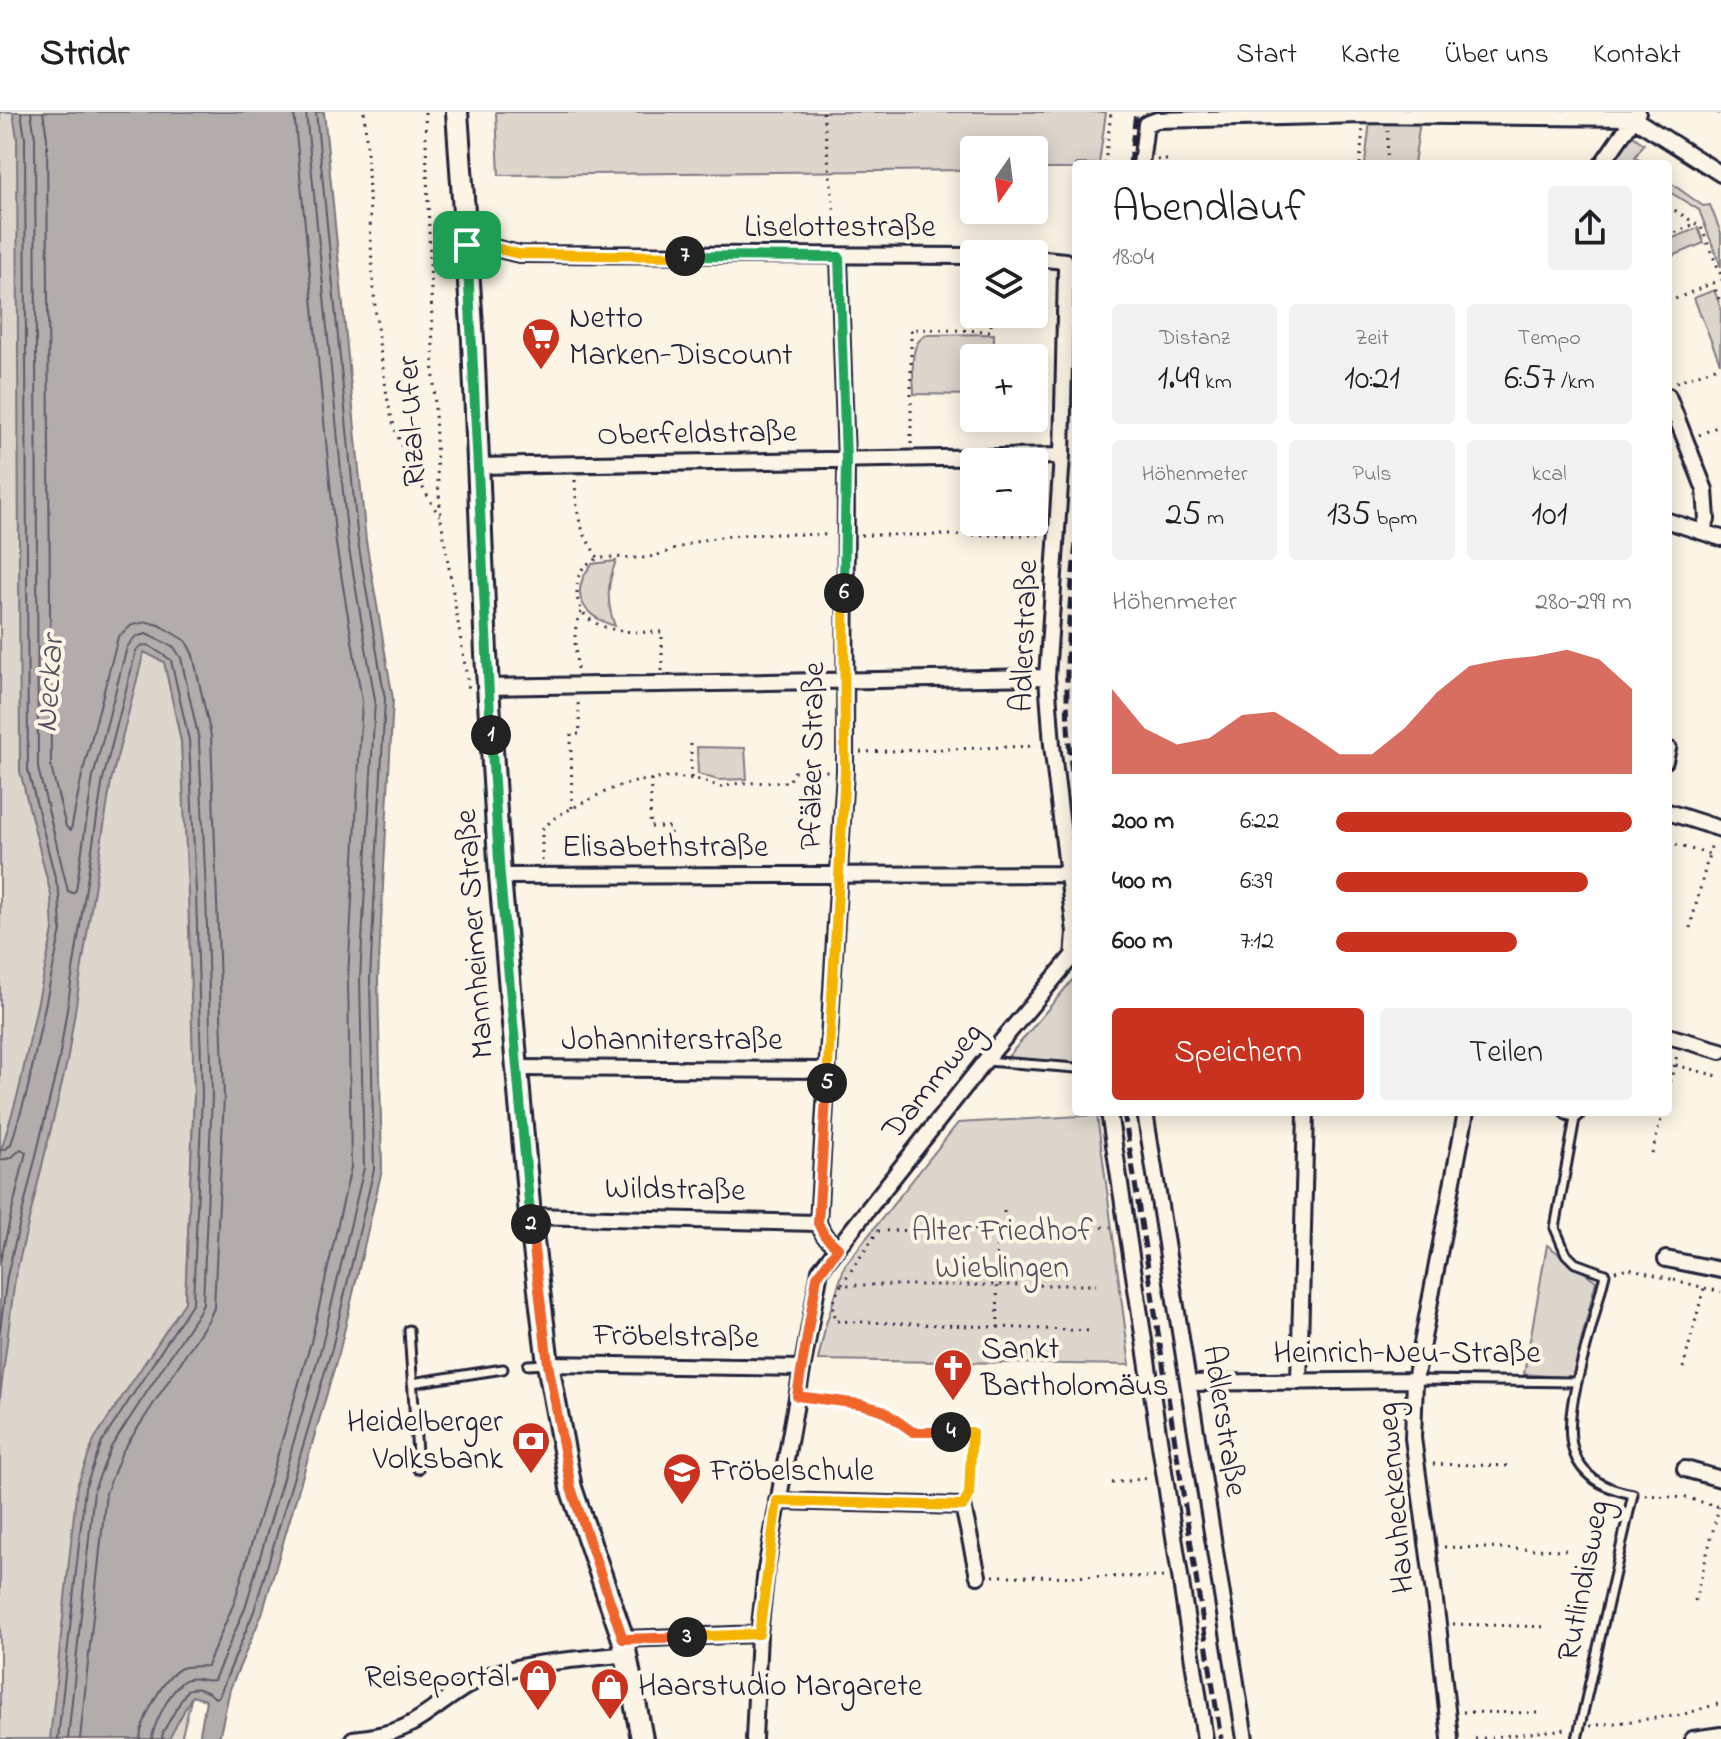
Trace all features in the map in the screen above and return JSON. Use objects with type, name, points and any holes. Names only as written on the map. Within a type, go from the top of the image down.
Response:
[{"type":"street","name":"Mannheimer Straße","points":[[457,112],[467,245],[477,466],[479,690],[500,876],[530,1216],[538,1365],[571,1488],[625,1646],[642,1739]]},
{"type":"street","points":[[1142,160],[1146,124],[1157,120],[1364,115],[1636,115],[1718,172]]},
{"type":"street","points":[[1605,160],[1636,115]]},
{"type":"street","name":"Liselottestraße","points":[[467,245],[482,245],[519,254],[960,256]]},
{"type":"street","name":"Pfälzer Straße","points":[[818,1223],[845,771],[846,460],[839,257]]},
{"type":"street","name":"Adlerstraße","points":[[1048,259],[1065,261],[1062,456],[1047,677],[1052,745],[1072,903]]},
{"type":"street","points":[[1672,411],[1705,490],[1707,505],[1703,530]]},
{"type":"street","name":"Oberfeldstraße","points":[[477,466],[1062,456]]},
{"type":"street","points":[[1672,522],[1721,538]]},
{"type":"street","points":[[479,690],[577,685],[1047,677]]},
{"type":"street","points":[[1672,813],[1719,829]]},
{"type":"street","name":"Elisabethstraße","points":[[500,876],[1069,874]]},
{"type":"street","name":"Dammweg","points":[[754,1739],[759,1634],[777,1501],[817,1277],[985,1061],[1072,960]]},
{"type":"street","points":[[1674,1038],[1721,1051]]},
{"type":"street","name":"Johanniterstraße","points":[[516,1068],[828,1070]]},
{"type":"street","name":"Adlerstraße","points":[[1110,1116],[1205,1739]]},
{"type":"street","name":"Adlerstraße","points":[[1146,1116],[1245,1739]]},
{"type":"street","points":[[1299,1382],[1306,1116]]},
{"type":"street","name":"Hauheckenweg","points":[[1450,1739],[1413,1438],[1415,1380],[1465,1116]]},
{"type":"street","name":"Wildstraße","points":[[530,1216],[818,1223]]},
{"type":"street","points":[[818,1223],[824,1235],[838,1248]]},
{"type":"street","points":[[1672,1260],[1721,1270]]},
{"type":"street","name":"Fröbelstraße","points":[[538,1365],[802,1368]]},
{"type":"street","name":"Heinrich-Neu-Straße","points":[[1189,1383],[1415,1380]]},
{"type":"street","points":[[1685,1469],[1721,1479]]},
{"type":"street","points":[[777,1501],[963,1506],[978,1576]]},
{"type":"street","points":[[353,1739],[386,1734],[407,1726],[463,1688],[493,1675],[625,1646],[759,1634]]},
{"type":"street","points":[[1693,1739],[1718,1737]]},
{"type":"lane","points":[[985,1061],[1072,1068]]},
{"type":"lane","points":[[1573,1116],[1555,1228],[1566,1254],[1575,1263],[1605,1274]]},
{"type":"lane","name":"Rutlindisweg","points":[[1577,1739],[1633,1494],[1615,1491],[1589,1477],[1575,1457],[1569,1432],[1577,1382],[1605,1274]]},
{"type":"lane","points":[[409,1330],[418,1469]]},
{"type":"lane","points":[[412,1383],[503,1369]]},
{"type":"lane","name":"Heinrich-Neu-Straße","points":[[1415,1380],[1577,1382]]},
{"type":"path","points":[[364,112],[376,330],[396,432],[408,461],[441,519]]},
{"type":"path","name":"Rizal-Ufer","points":[[425,112],[431,330],[441,519],[479,690]]},
{"type":"path","points":[[823,112],[839,257]]},
{"type":"path","points":[[1105,160],[1111,112]]},
{"type":"path","points":[[1360,160],[1364,115]]},
{"type":"path","points":[[1387,160],[1392,116]]},
{"type":"path","points":[[1672,208],[1701,227],[1721,277],[1672,300]]},
{"type":"path","points":[[1672,234],[1697,223]]},
{"type":"path","points":[[1713,283],[1721,304]]},
{"type":"path","points":[[911,460],[911,329],[991,331],[991,328]]},
{"type":"path","points":[[1672,384],[1721,366]]},
{"type":"path","points":[[1685,441],[1721,425]]},
{"type":"path","points":[[574,465],[577,514],[582,533],[599,559]]},
{"type":"path","points":[[662,684],[662,632],[614,631],[600,626],[582,611],[576,599],[577,578],[587,564],[599,559],[649,557],[684,545],[769,533],[1058,535]]},
{"type":"path","points":[[572,808],[571,734],[580,734],[575,636],[576,620],[582,611]]},
{"type":"path","points":[[691,744],[691,779]]},
{"type":"path","points":[[845,752],[1010,749],[1052,745]]},
{"type":"path","points":[[543,876],[542,829],[572,808],[616,787],[651,779],[691,779],[721,787],[740,783],[789,782],[794,772],[845,771]]},
{"type":"path","points":[[651,779],[650,827],[670,827],[671,875]]},
{"type":"path","points":[[1690,928],[1709,854],[1719,829]]},
{"type":"path","points":[[1672,844],[1709,854]]},
{"type":"path","points":[[1672,1073],[1674,1038]]},
{"type":"path","points":[[1674,1065],[1721,1077]]},
{"type":"path","points":[[1652,1153],[1662,1116]]},
{"type":"path","points":[[1004,1211],[1005,1230]]},
{"type":"path","points":[[1091,1331],[836,1321],[832,1303],[878,1231],[1112,1227]]},
{"type":"path","points":[[996,1230],[998,1327]]},
{"type":"path","points":[[1672,1260],[1674,1280]]},
{"type":"path","points":[[1605,1274],[1629,1268],[1721,1292]]},
{"type":"path","points":[[841,1285],[1096,1285]]},
{"type":"path","points":[[1683,1368],[1704,1288]]},
{"type":"path","points":[[797,1396],[882,1410],[913,1432],[972,1432],[969,1494],[963,1506]]},
{"type":"path","points":[[1417,1465],[1512,1466]]},
{"type":"path","points":[[1112,1483],[1165,1475]]},
{"type":"path","points":[[1633,1494],[1687,1498],[1720,1507],[1695,1601]]},
{"type":"path","points":[[1428,1547],[1567,1550]]},
{"type":"path","points":[[978,1576],[1180,1576]]},
{"type":"path","points":[[1438,1624],[1547,1627]]},
{"type":"path","points":[[1475,1739],[1681,1715],[1721,1703]]},
{"type":"path","points":[[1448,1714],[1541,1713]]},
{"type":"green space","points":[[0,112],[139,112],[176,716],[181,741],[189,878],[194,1096],[185,1302],[192,1696],[181,1739],[0,1739]]},
{"type":"green space","points":[[496,112],[1106,112],[1100,160],[1072,160],[1072,169],[1048,169],[1048,136],[960,136],[960,170],[499,175]]},
{"type":"green space","points":[[1370,121],[1420,121],[1415,160],[1365,160]]},
{"type":"green space","points":[[1630,134],[1644,144],[1635,157],[1639,160],[1615,159]]},
{"type":"green space","points":[[1672,184],[1703,206],[1710,205],[1721,233],[1721,267],[1699,210],[1672,193]]},
{"type":"green space","points":[[1698,228],[1704,243],[1672,256],[1672,238]]},
{"type":"green space","points":[[1714,290],[1721,308],[1720,363],[1694,298]]},
{"type":"green space","points":[[994,334],[994,344],[960,344],[960,395],[914,394],[914,353],[920,339],[926,335]]},
{"type":"green space","points":[[616,561],[609,594],[615,626],[587,610],[580,594],[585,575],[592,564]]},
{"type":"green space","points":[[697,747],[745,748],[747,779],[718,780],[698,774]]},
{"type":"green space","points":[[1072,980],[1072,1064],[1007,1058]]},
{"type":"green space","name":"Alter Friedhof Wieblingen","points":[[1097,1116],[1130,1365],[818,1360],[845,1265],[958,1123]]},
{"type":"green space","points":[[1547,1245],[1596,1281],[1572,1378],[1524,1374]]},
{"type":"water","name":"Neckar","points":[[13,112],[324,112],[366,541],[393,699],[378,979],[382,1170],[340,1349],[262,1614],[230,1689],[219,1739],[199,1739],[206,1700],[192,1696],[169,1739],[50,1739],[77,1486],[95,1438],[185,1302],[194,1096],[181,741],[164,662],[144,652],[111,781],[67,1062],[15,1278],[0,1397],[0,1154],[19,1090],[53,931],[51,895],[20,771],[17,138]]},
{"type":"railway","points":[[1130,160],[1136,112]]},
{"type":"railway","points":[[1072,587],[1067,673],[1072,770]]},
{"type":"railway","points":[[1125,1116],[1221,1739]]},
{"type":"place","name":"Netto Marken-Discount","points":[[541,371]]},
{"type":"place","name":"Sankt Bartholomäus","points":[[953,1402]]},
{"type":"place","name":"Heidelberger Volksbank","points":[[531,1475]]},
{"type":"place","name":"Fröbelschule","points":[[682,1506]]},
{"type":"place","name":"Reiseportal","points":[[538,1712]]},
{"type":"place","name":"Haarstudio Margarete","points":[[610,1721]]},
{"type":"route","points":[[467,245],[482,245],[519,254],[839,257],[846,460],[845,771],[818,1223],[824,1235],[838,1248],[817,1277],[797,1396],[882,1410],[913,1432],[972,1432],[969,1494],[963,1506],[777,1501],[759,1634],[623,1639],[571,1488],[548,1364],[516,1068],[486,654],[467,245]]}]
